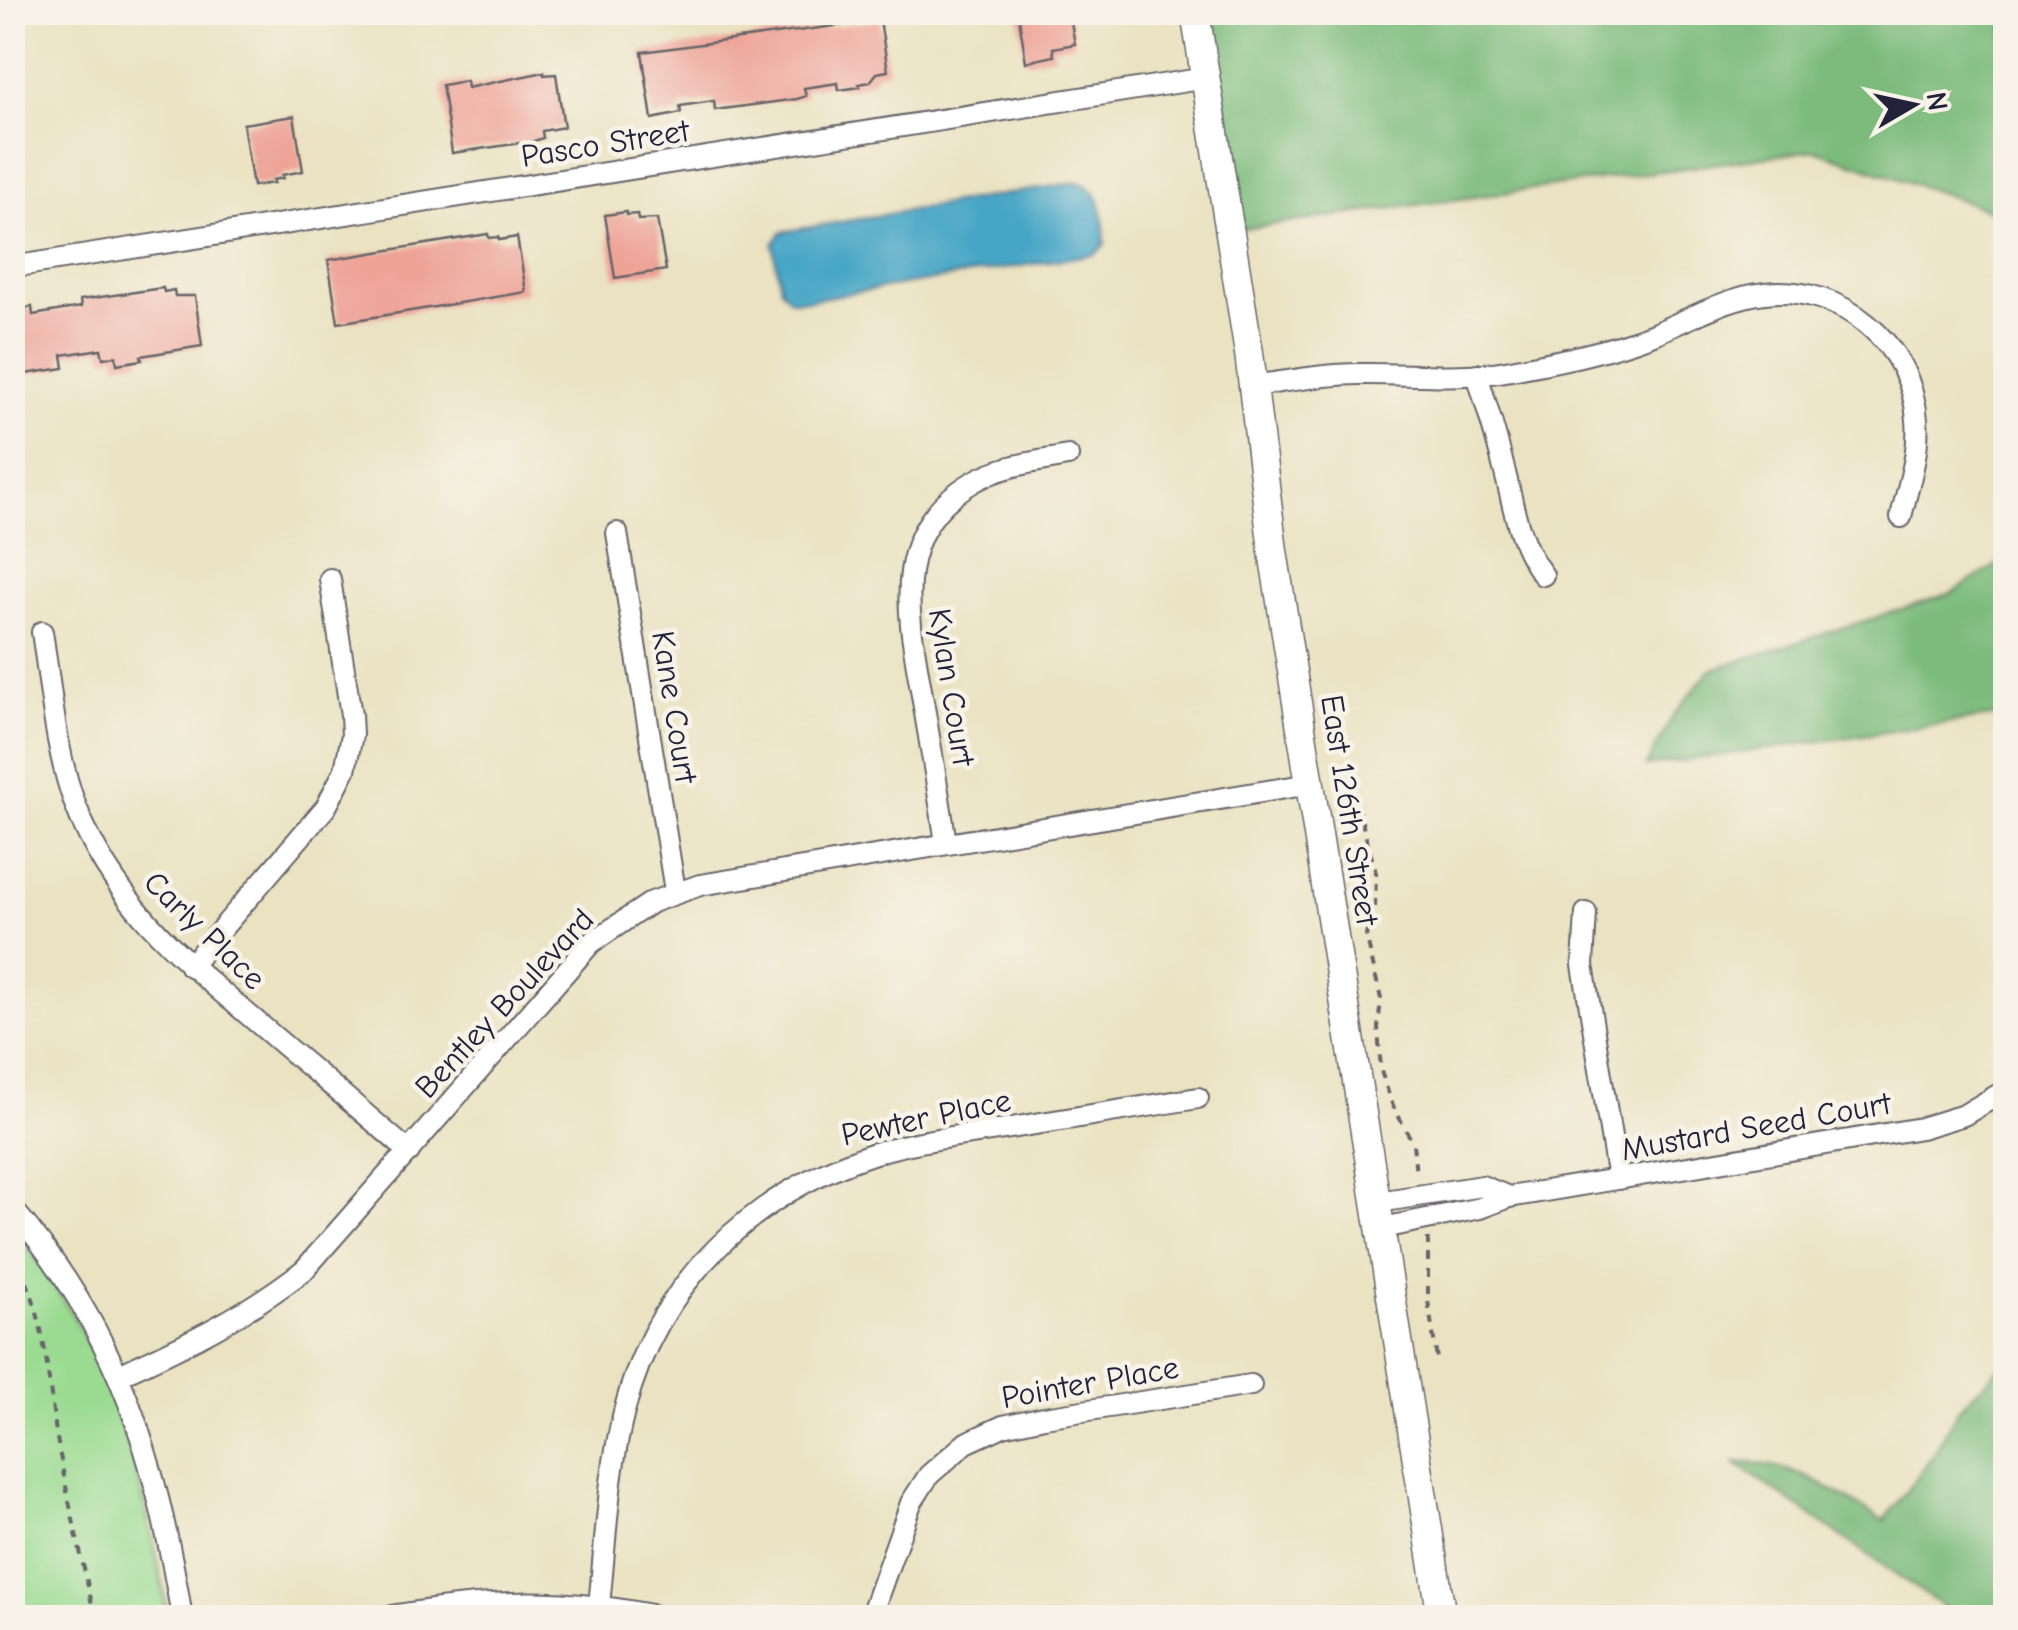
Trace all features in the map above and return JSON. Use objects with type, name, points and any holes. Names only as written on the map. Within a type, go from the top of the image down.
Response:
[{"type":"main road","name":"East 126th Street","points":[[1196,12],[1254,386],[1273,551],[1442,1618]]},
{"type":"street","name":"Pasco Street","points":[[12,268],[1206,78]]},
{"type":"street","points":[[1254,386],[1334,375],[1477,374],[1581,356],[1628,343],[1752,296],[1813,296],[1846,310],[1876,330],[1888,344],[1914,396],[1917,446],[1901,517]]},
{"type":"street","points":[[1477,374],[1519,534],[1543,575]]},
{"type":"street","name":"Kylan Court","points":[[946,843],[907,604],[914,557],[931,521],[947,502],[974,482],[1016,465],[1068,456]]},
{"type":"street","name":"Kane Court","points":[[616,533],[675,891]]},
{"type":"street","points":[[190,966],[326,808],[345,770],[352,735],[351,715],[330,579]]},
{"type":"street","name":"Carly Place","points":[[42,632],[69,785],[108,873],[142,920],[190,966],[409,1152]]},
{"type":"street","name":"Bentley Boulevard","points":[[118,1376],[219,1329],[265,1301],[304,1270],[592,943],[640,908],[675,891],[1310,784]]},
{"type":"street","points":[[1586,913],[1583,965],[1618,1179]]},
{"type":"street","name":"Mustard Seed Court","points":[[1380,1215],[1480,1208],[1509,1196],[1921,1128],[1964,1114],[2006,1090]]},
{"type":"street","name":"Pewter Place","points":[[598,1605],[616,1446],[643,1355],[662,1317],[691,1274],[728,1235],[808,1179],[879,1152],[1198,1098]]},
{"type":"street","points":[[12,1208],[73,1288],[118,1376],[145,1444],[164,1517],[182,1618]]},
{"type":"street","name":"Pointer Place","points":[[870,1618],[911,1503],[929,1475],[966,1443],[1003,1426],[1044,1417],[1250,1384]]},
{"type":"street","points":[[379,1618],[472,1603],[540,1601],[598,1605],[665,1618]]},
{"type":"path","points":[[1353,790],[1376,873],[1375,908],[1366,935],[1381,999],[1381,1071],[1392,1104],[1417,1153],[1416,1179]]},
{"type":"path","points":[[1426,1231],[1428,1302],[1437,1359]]},
{"type":"path","points":[[12,1253],[40,1324],[61,1461],[94,1618]]},
{"type":"green space","points":[[1208,13],[2005,13],[2005,215],[1815,150],[1242,229]]},
{"type":"green space","points":[[2005,560],[2005,715],[1646,766],[1675,713],[1710,670],[1952,593]]},
{"type":"green space","points":[[13,1230],[74,1317],[117,1412],[147,1513],[168,1617],[13,1617]]},
{"type":"green space","points":[[2005,1362],[2005,1617],[1958,1617],[1735,1463],[1776,1467],[1813,1480],[1884,1521],[1933,1455],[1959,1408]]},
{"type":"water","points":[[1078,182],[1093,192],[1101,207],[1105,244],[1095,254],[809,300],[791,300],[780,288],[773,244],[782,232]]},
{"type":"building","points":[[1018,12],[1069,12],[1075,44],[1053,48],[1054,56],[1026,62]]},
{"type":"building","points":[[880,20],[888,71],[877,73],[860,87],[839,90],[838,83],[804,88],[806,96],[797,99],[715,110],[714,101],[680,106],[681,113],[652,119],[642,52]]},
{"type":"building","points":[[544,72],[556,74],[564,127],[542,131],[543,138],[534,141],[452,153],[442,85],[466,81],[467,88]]},
{"type":"building","points":[[294,116],[303,171],[282,175],[274,183],[253,186],[243,124]]},
{"type":"building","points":[[637,214],[638,220],[657,219],[666,270],[615,278],[605,215]]},
{"type":"building","points":[[488,234],[489,238],[499,240],[517,237],[526,292],[338,323],[328,260]]},
{"type":"building","points":[[163,288],[164,292],[174,290],[175,296],[195,296],[202,346],[117,364],[116,356],[103,358],[101,349],[62,355],[64,368],[12,376],[12,310],[32,307],[33,315],[81,307],[80,300]]}]
